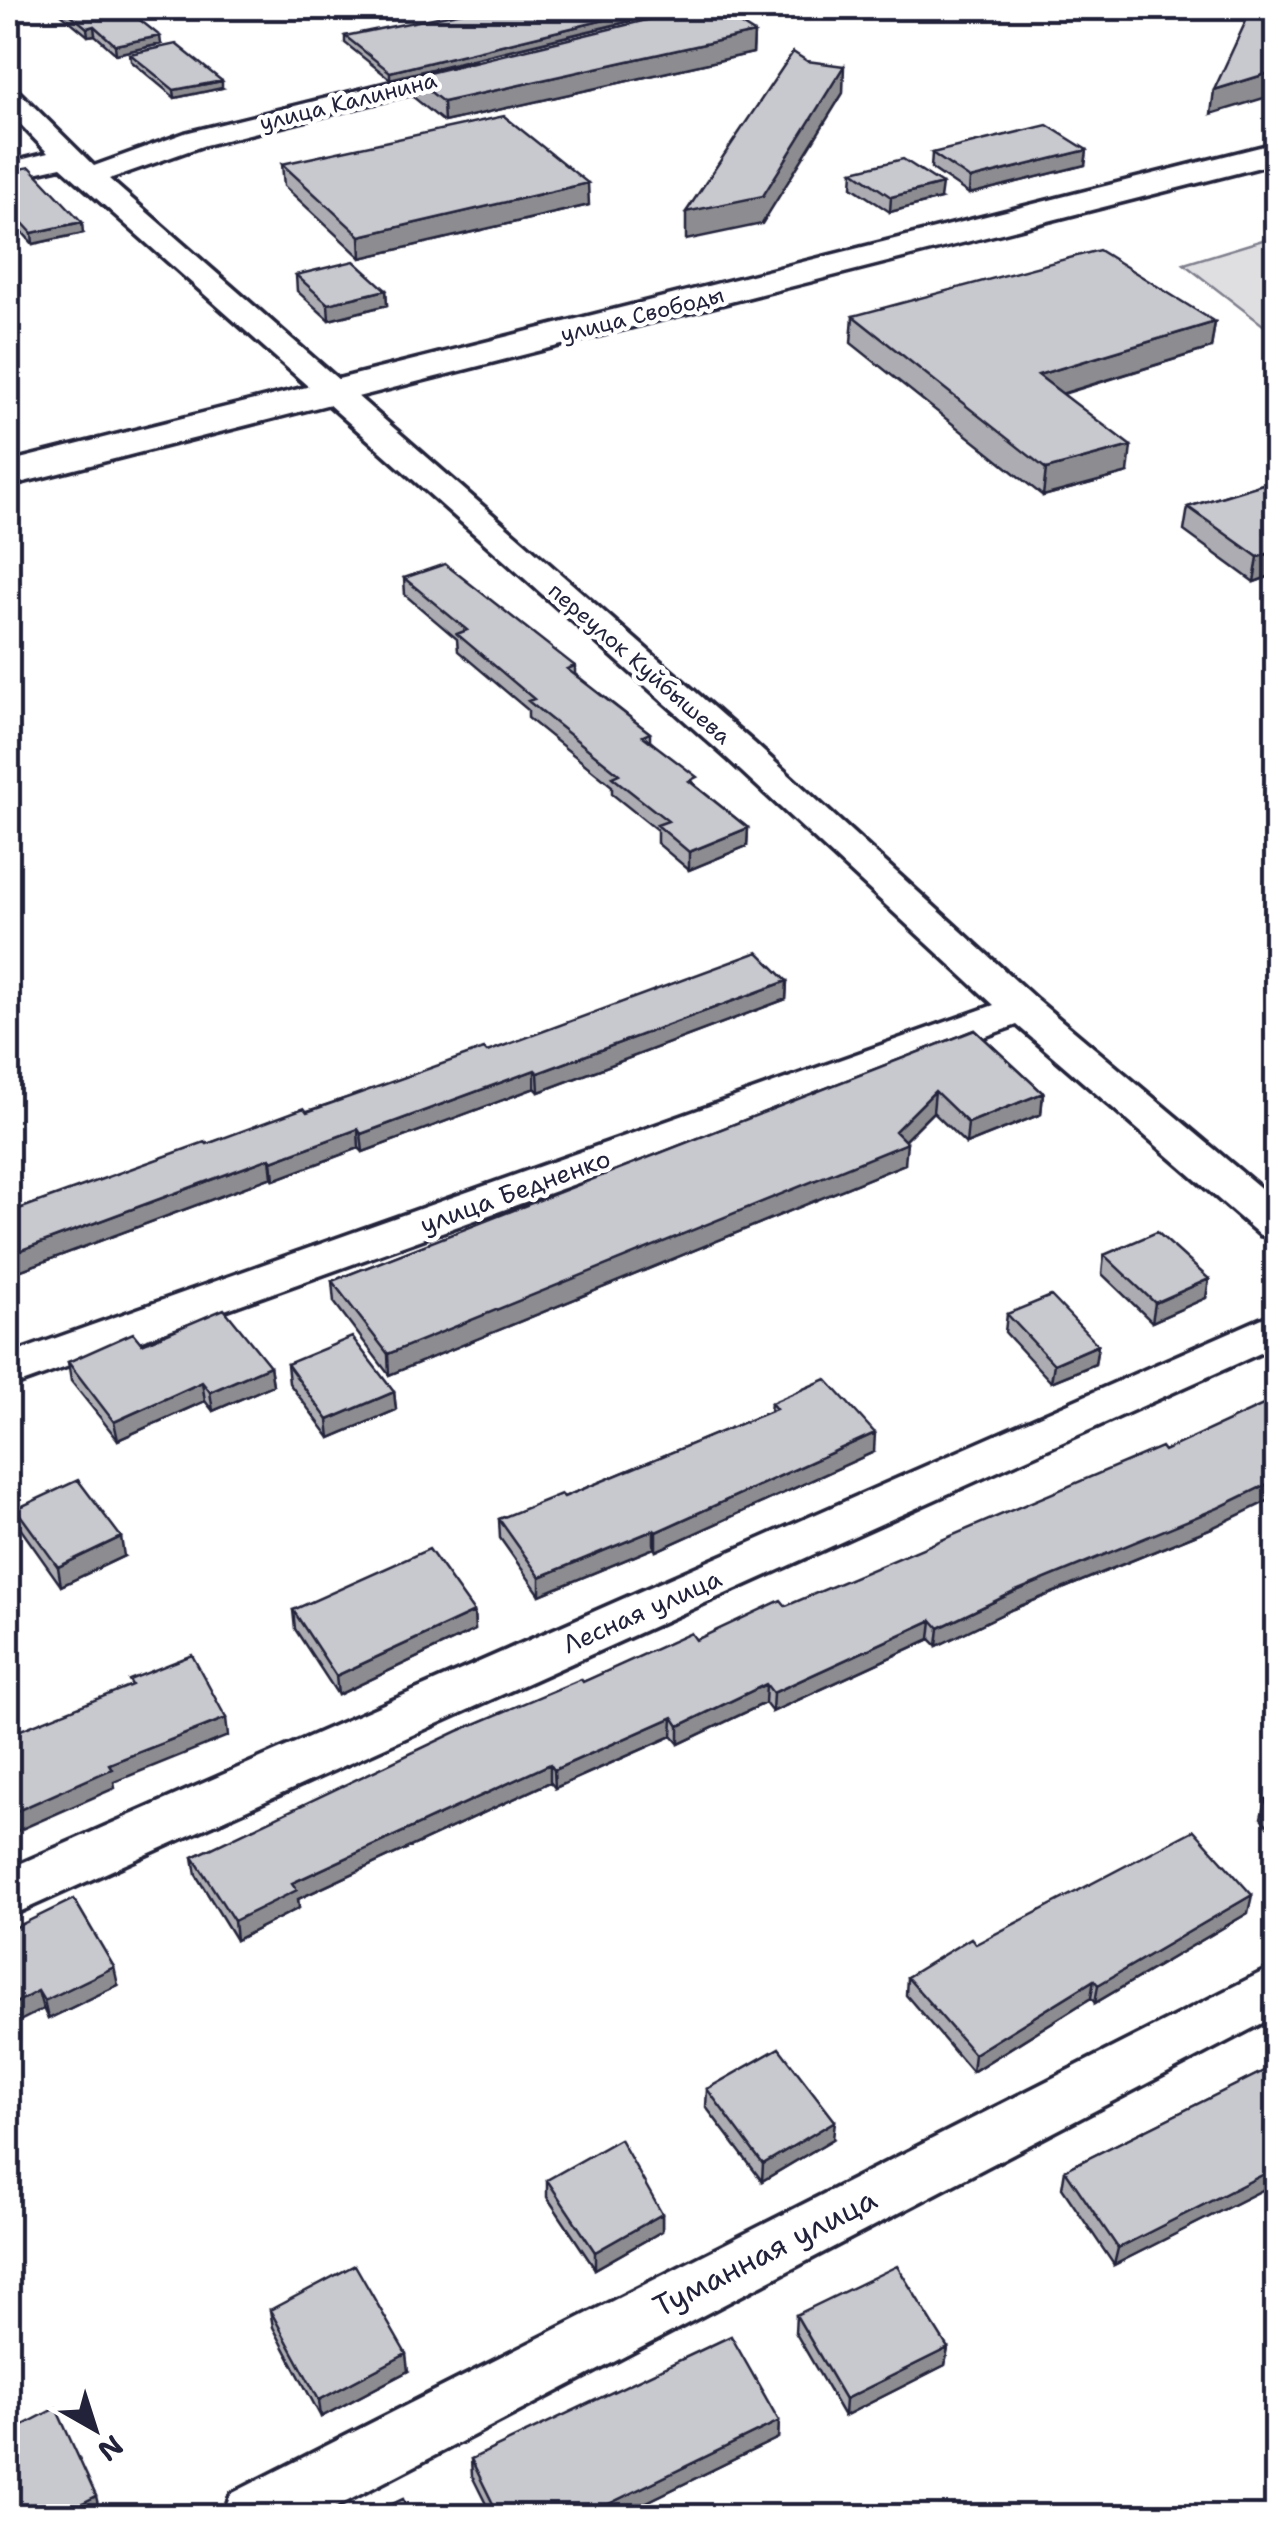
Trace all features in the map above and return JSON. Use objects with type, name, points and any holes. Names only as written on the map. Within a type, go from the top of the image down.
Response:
[{"type":"main road","name":"улица Свободы","points":[[8,474],[1276,154]]},
{"type":"street","name":"улица Калинина","points":[[8,170],[78,167],[499,64]]},
{"type":"street","name":"переулок Куйбышева","points":[[8,96],[78,167],[741,751],[1023,1010],[1276,1224]]},
{"type":"street","name":"улица Бедненко","points":[[8,1372],[1023,1010]]},
{"type":"street","name":"Лесная улица","points":[[8,1894],[1276,1328]]},
{"type":"street","name":"Туманная улица","points":[[254,2516],[1276,1989]]},
{"type":"shaded area","points":[[1276,236],[1276,335],[1184,264]]},
{"type":"building","points":[[63,8],[125,8],[160,36],[115,45],[94,26],[87,28]]},
{"type":"building","points":[[482,8],[654,8],[390,72],[345,36]]},
{"type":"building","points":[[696,8],[714,8],[754,33],[443,102],[412,77]]},
{"type":"building","points":[[1252,8],[1276,8],[1276,71],[1214,90]]},
{"type":"building","points":[[176,44],[222,81],[174,90],[130,54]]},
{"type":"building","points":[[793,52],[807,61],[844,66],[763,196],[686,212]]},
{"type":"building","points":[[504,116],[588,183],[360,236],[282,164]]},
{"type":"building","points":[[1047,125],[1087,150],[970,179],[932,153]]},
{"type":"building","points":[[903,159],[942,184],[891,197],[853,171]]},
{"type":"building","points":[[30,167],[82,222],[32,233],[8,207],[8,171]]},
{"type":"building","points":[[1099,250],[1215,322],[1038,375],[1131,446],[1046,469],[853,316]]},
{"type":"building","points":[[354,261],[386,290],[328,304],[296,275]]},
{"type":"building","points":[[1276,480],[1276,551],[1258,557],[1188,507]]},
{"type":"building","points":[[445,564],[575,666],[567,669],[650,733],[643,736],[697,777],[689,781],[748,828],[689,852],[657,825],[668,821],[612,777],[619,774],[528,701],[534,699],[457,634],[467,630],[404,578]]},
{"type":"building","points":[[758,952],[787,981],[361,1134],[358,1129],[272,1161],[270,1158],[8,1255],[8,1213],[304,1108],[307,1112],[484,1049],[487,1052]]},
{"type":"building","points":[[975,1030],[1043,1093],[968,1123],[935,1091],[895,1131],[907,1143],[388,1354],[332,1281]]},
{"type":"building","points":[[1157,1232],[1209,1279],[1155,1303],[1104,1255]]},
{"type":"building","points":[[1051,1296],[1098,1345],[1054,1364],[1007,1314]]},
{"type":"building","points":[[224,1309],[270,1366],[210,1392],[202,1382],[114,1422],[68,1362],[133,1333],[142,1344]]},
{"type":"building","points":[[352,1337],[394,1392],[328,1420],[287,1364]]},
{"type":"building","points":[[826,1379],[875,1433],[656,1532],[540,1577],[499,1519],[561,1494],[564,1497],[776,1409],[771,1403]]},
{"type":"building","points":[[1276,1399],[1276,1480],[939,1628],[932,1620],[773,1693],[766,1684],[679,1726],[673,1717],[554,1770],[550,1764],[292,1883],[297,1890],[234,1921],[193,1857],[458,1731],[581,1679],[583,1682],[691,1633],[696,1640],[781,1600],[786,1606],[1161,1447],[1164,1451]]},
{"type":"building","points":[[78,1480],[121,1537],[58,1567],[16,1509]]},
{"type":"building","points":[[429,1549],[474,1612],[336,1676],[293,1610]]},
{"type":"building","points":[[192,1655],[226,1718],[109,1764],[112,1769],[8,1815],[8,1735],[132,1685],[129,1680]]},
{"type":"building","points":[[1276,1794],[1276,1812],[1265,1800]]},
{"type":"building","points":[[1194,1830],[1252,1895],[1098,1985],[1094,1980],[974,2054],[907,1977],[971,1938],[976,1944]]},
{"type":"building","points":[[74,1899],[114,1967],[44,2001],[38,1991],[8,2007],[8,1931]]},
{"type":"building","points":[[779,2048],[835,2121],[763,2164],[707,2089]]},
{"type":"building","points":[[1276,2065],[1276,2168],[1118,2248],[1065,2170]]},
{"type":"building","points":[[620,2139],[662,2214],[595,2252],[547,2180]]},
{"type":"building","points":[[355,2265],[406,2354],[319,2400],[270,2310]]},
{"type":"building","points":[[897,2266],[948,2348],[845,2399],[796,2315]]},
{"type":"building","points":[[731,2336],[779,2421],[584,2516],[499,2516],[471,2459]]},
{"type":"building","points":[[56,2408],[96,2496],[57,2516],[8,2516],[8,2433]]},
{"type":"building","points":[[403,2499],[411,2516],[367,2516]]}]
